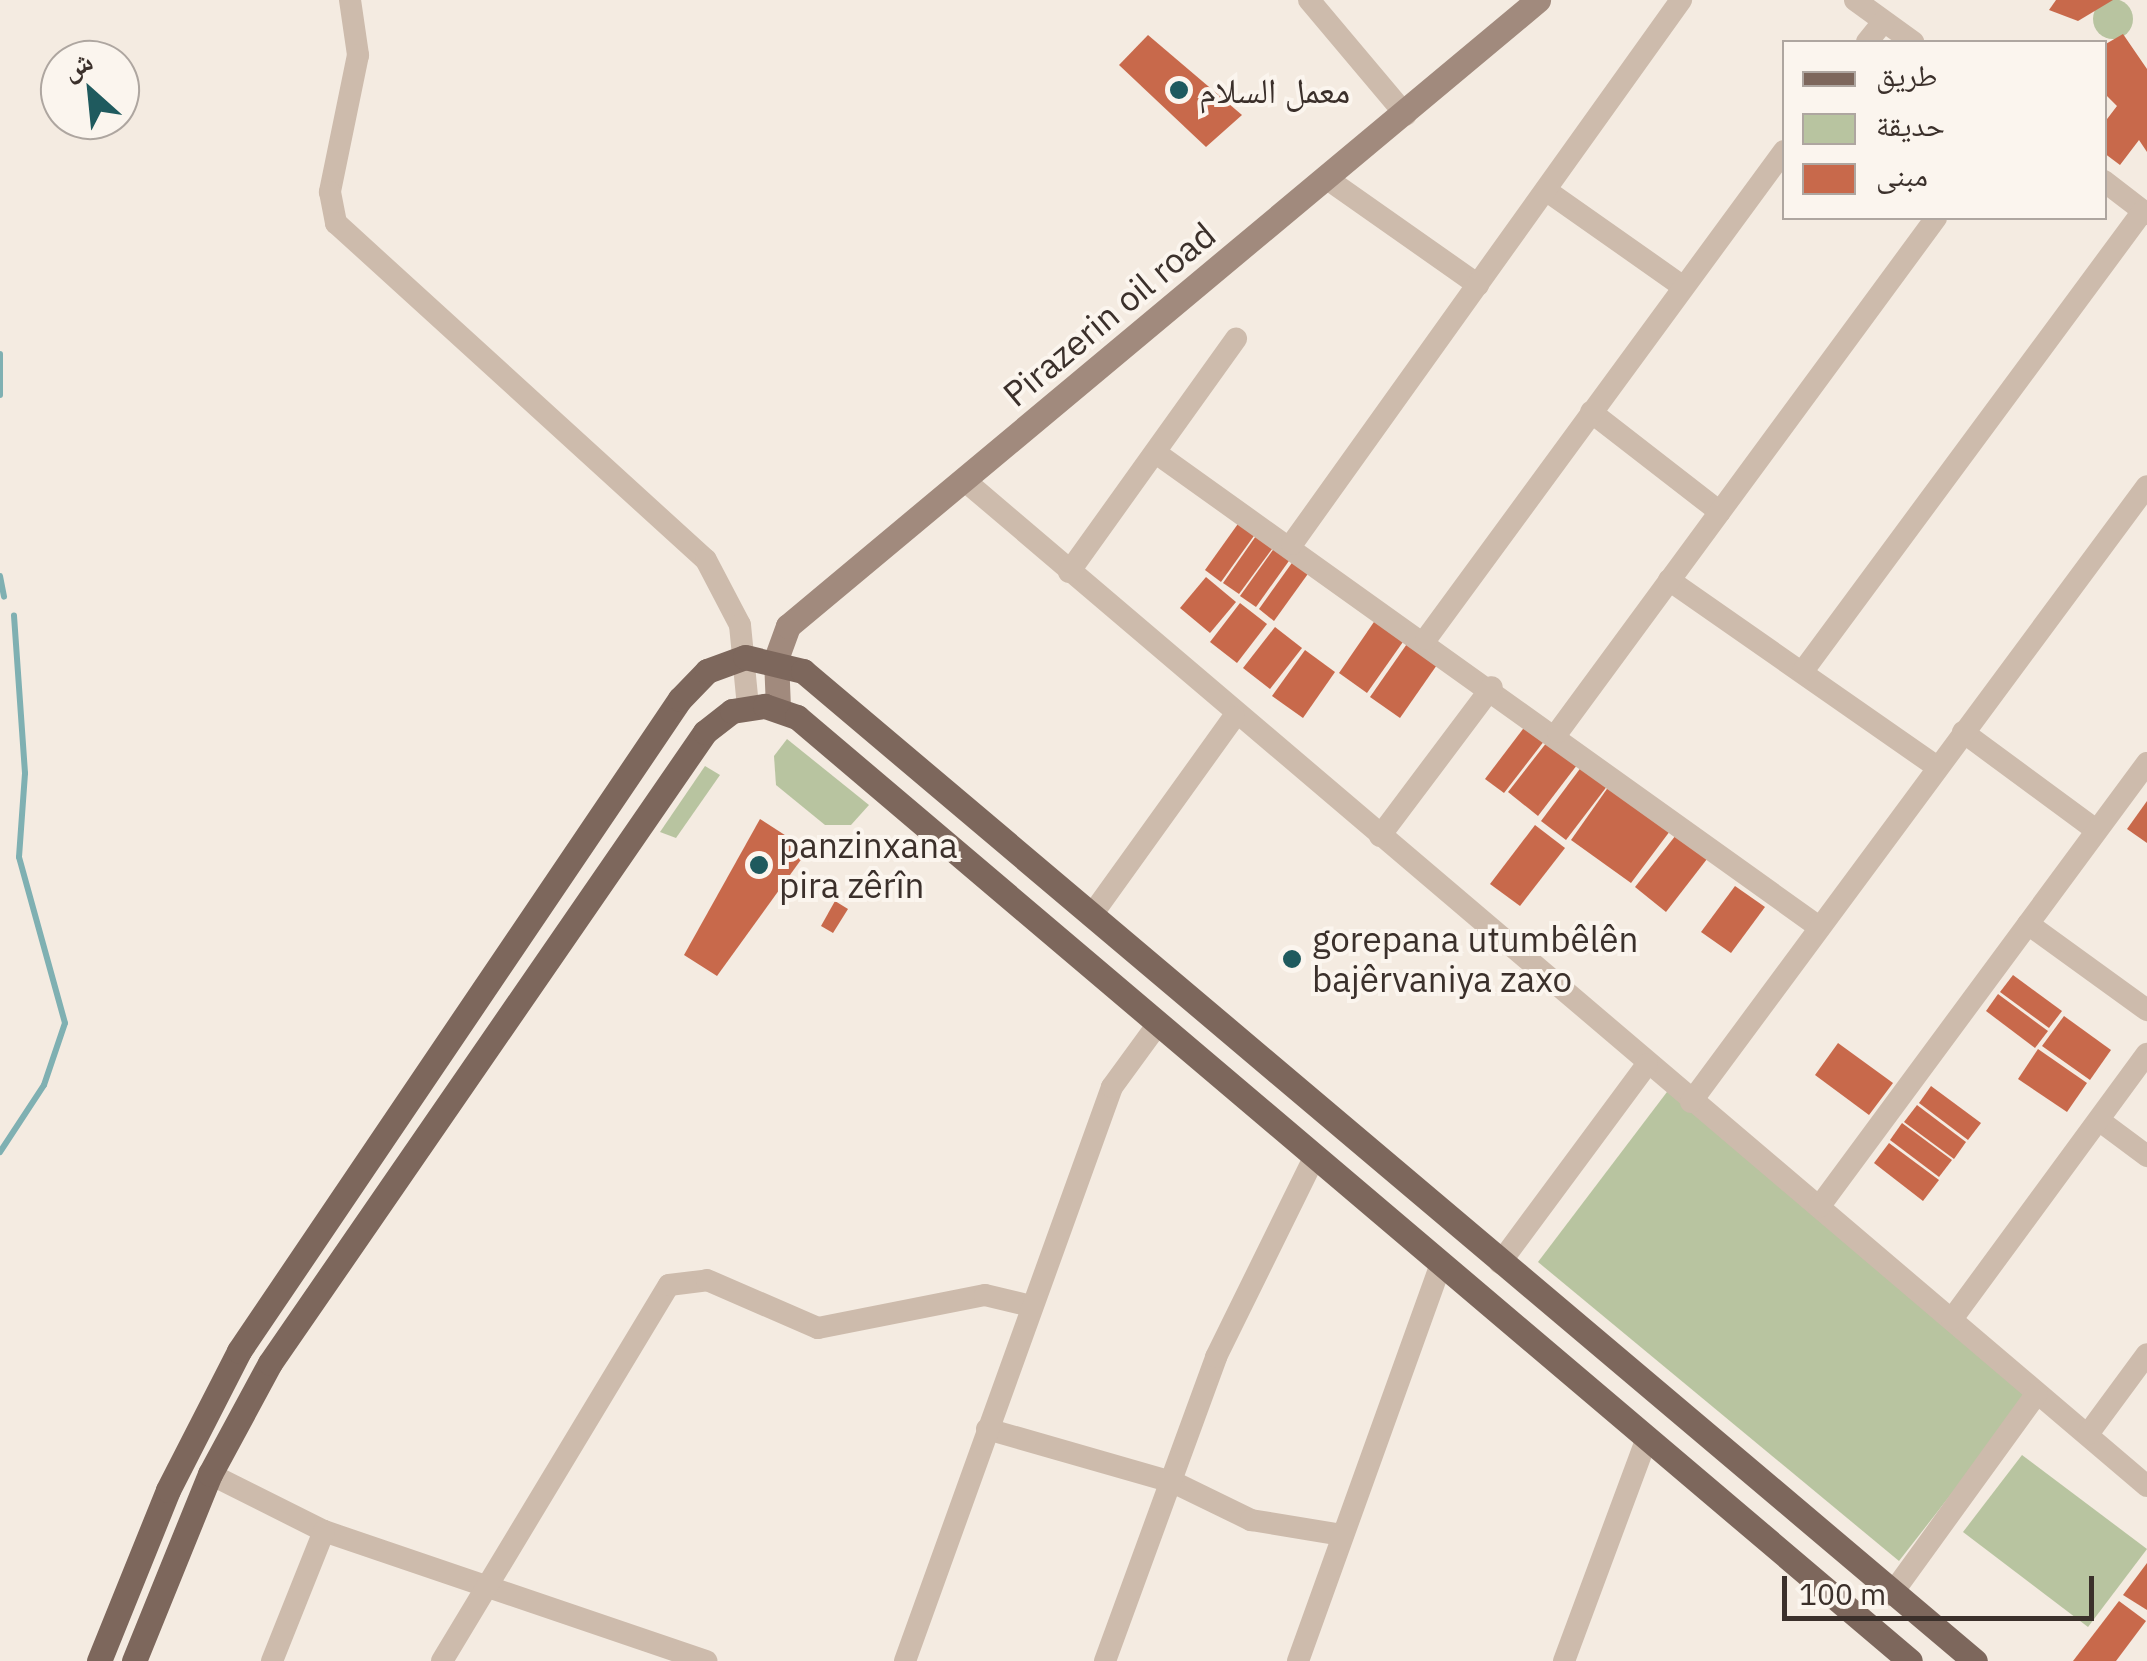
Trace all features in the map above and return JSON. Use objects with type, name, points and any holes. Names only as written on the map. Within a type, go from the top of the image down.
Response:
[{"type":"main road","name":"Pirazerin oil road","points":[[776,660],[788,626],[1406,115],[1538,0]]},
{"type":"main road","points":[[99,1661],[168,1490],[240,1351],[680,699],[708,671],[745,657],[776,660],[802,672],[1975,1661]]},
{"type":"main road","points":[[776,660],[778,708]]},
{"type":"main road","points":[[134,1661],[210,1474],[270,1364],[705,732],[748,706],[778,708],[1910,1661]]},
{"type":"street","points":[[350,0],[358,54],[330,192],[336,223],[706,560],[733,601],[745,657],[748,706]]},
{"type":"street","points":[[1310,0],[1406,115]]},
{"type":"street","points":[[1292,544],[1681,0]]},
{"type":"street","points":[[1855,0],[1910,40]]},
{"type":"street","points":[[1868,40],[1882,22]]},
{"type":"street","points":[[1426,638],[1782,154]]},
{"type":"street","points":[[1326,178],[1478,285]]},
{"type":"street","points":[[1803,671],[2145,212],[2107,183]]},
{"type":"street","points":[[1547,191],[1682,286]]},
{"type":"street","points":[[1558,732],[1935,220]]},
{"type":"street","points":[[1069,572],[1236,339]]},
{"type":"street","points":[[1591,412],[1720,512]]},
{"type":"street","points":[[1156,452],[1558,732],[1819,928]]},
{"type":"street","points":[[964,480],[1234,717],[1380,836],[2147,1486]]},
{"type":"street","points":[[1691,1102],[2147,486]]},
{"type":"street","points":[[1669,580],[1936,767]]},
{"type":"street","points":[[1380,836],[1492,687]]},
{"type":"street","points":[[1091,916],[1234,717]]},
{"type":"street","points":[[1963,732],[2096,830]]},
{"type":"street","points":[[1819,1206],[2147,764]]},
{"type":"street","points":[[2028,924],[2147,1010]]},
{"type":"street","points":[[905,1661],[1112,1087],[1158,1024]]},
{"type":"street","points":[[1952,1320],[2147,1054]]},
{"type":"street","points":[[1500,1263],[1647,1064]]},
{"type":"street","points":[[2100,1120],[2147,1156]]},
{"type":"street","points":[[1106,1661],[1176,1483],[1216,1357],[1314,1158]]},
{"type":"street","points":[[1298,1661],[1440,1267]]},
{"type":"street","points":[[442,1661],[486,1582],[669,1284],[707,1280],[818,1328],[985,1295],[1031,1306]]},
{"type":"street","points":[[2088,1434],[2147,1354]]},
{"type":"street","points":[[1891,1594],[2037,1393]]},
{"type":"street","points":[[987,1429],[1176,1483],[1250,1520],[1344,1535]]},
{"type":"street","points":[[1564,1661],[1646,1440]]},
{"type":"street","points":[[210,1474],[324,1531],[486,1582],[706,1661]]},
{"type":"street","points":[[272,1661],[324,1531]]},
{"type":"green space","points":[[2113,-1],[2127,5],[2133,19],[2127,33],[2113,39],[2099,33],[2093,19],[2099,5]]},
{"type":"green space","points":[[787,739],[869,805],[851,825],[825,825],[776,785],[774,756]]},
{"type":"green space","points":[[705,766],[720,775],[676,838],[660,832]]},
{"type":"green space","points":[[1670,1088],[2034,1388],[1899,1561],[1538,1262]]},
{"type":"green space","points":[[2022,1455],[2147,1549],[2088,1627],[1963,1532]]},
{"type":"building","points":[[2056,0],[2113,0],[2078,21],[2049,10]]},
{"type":"building","points":[[2123,34],[2147,69],[2147,152],[2139,140],[2120,165],[2107,155],[2107,119],[2117,106],[2107,96],[2107,43]]},
{"type":"building","name":"معمل السلام","points":[[1148,35],[1242,115],[1206,147],[1119,65]]},
{"type":"building","points":[[1240,521],[1256,533],[1221,582],[1205,570]]},
{"type":"building","points":[[1258,533],[1275,545],[1239,594],[1223,583]]},
{"type":"building","points":[[1275,547],[1291,558],[1256,607],[1240,596]]},
{"type":"building","points":[[1294,560],[1310,571],[1274,621],[1259,609]]},
{"type":"building","points":[[1206,577],[1236,602],[1210,633],[1180,608]]},
{"type":"building","points":[[1240,603],[1267,624],[1237,663],[1210,642]]},
{"type":"building","points":[[1376,619],[1405,639],[1367,693],[1339,673]]},
{"type":"building","points":[[1275,627],[1302,648],[1270,689],[1243,668]]},
{"type":"building","points":[[1409,641],[1439,662],[1400,718],[1370,697]]},
{"type":"building","points":[[1305,650],[1335,672],[1303,718],[1272,696]]},
{"type":"building","points":[[1529,721],[1548,736],[1504,793],[1485,779]]},
{"type":"building","points":[[1547,742],[1577,765],[1538,816],[1508,792]]},
{"type":"building","points":[[1582,766],[1608,785],[1566,840],[1541,821]]},
{"type":"building","points":[[1609,786],[1670,831],[1631,883],[1571,840]]},
{"type":"building","points":[[2147,801],[2147,843],[2127,829]]},
{"type":"building","points":[[760,819],[808,850],[717,976],[684,955]]},
{"type":"building","points":[[1535,825],[1565,848],[1520,906],[1490,884]]},
{"type":"building","points":[[1676,835],[1707,859],[1666,912],[1635,887]]},
{"type":"building","points":[[1735,886],[1765,907],[1731,953],[1701,932]]},
{"type":"building","points":[[835,901],[848,909],[833,933],[821,926]]},
{"type":"building","points":[[2013,975],[2062,1011],[2049,1028],[2000,992]]},
{"type":"building","points":[[1998,994],[2048,1031],[2035,1048],[1986,1011]]},
{"type":"building","points":[[2064,1016],[2111,1050],[2090,1080],[2042,1046]]},
{"type":"building","points":[[1838,1043],[1893,1083],[1869,1115],[1815,1075]]},
{"type":"building","points":[[2038,1049],[2087,1083],[2067,1112],[2018,1079]]},
{"type":"building","points":[[1931,1086],[1981,1123],[1968,1140],[1919,1103]]},
{"type":"building","points":[[1917,1105],[1966,1142],[1954,1159],[1904,1122]]},
{"type":"building","points":[[1902,1123],[1952,1160],[1939,1177],[1890,1140]]},
{"type":"building","points":[[1889,1143],[1939,1180],[1923,1201],[1874,1163]]},
{"type":"building","points":[[2147,1563],[2147,1610],[2123,1595]]},
{"type":"building","points":[[2119,1601],[2146,1621],[2116,1661],[2073,1661]]},
{"type":"waterway","points":[[0,354],[0,395]]},
{"type":"waterway","points":[[0,576],[4,597]]},
{"type":"waterway","points":[[0,1152],[44,1085],[65,1023],[19,857],[25,773],[14,615]]},
{"type":"place","name":"معمل السلام","points":[[1179,90]]},
{"type":"place","name":"panzinxana pira zêrîn","points":[[759,865]]},
{"type":"place","name":"gorepana utumbêlên bajêrvaniya zaxo","points":[[1292,959]]}]
